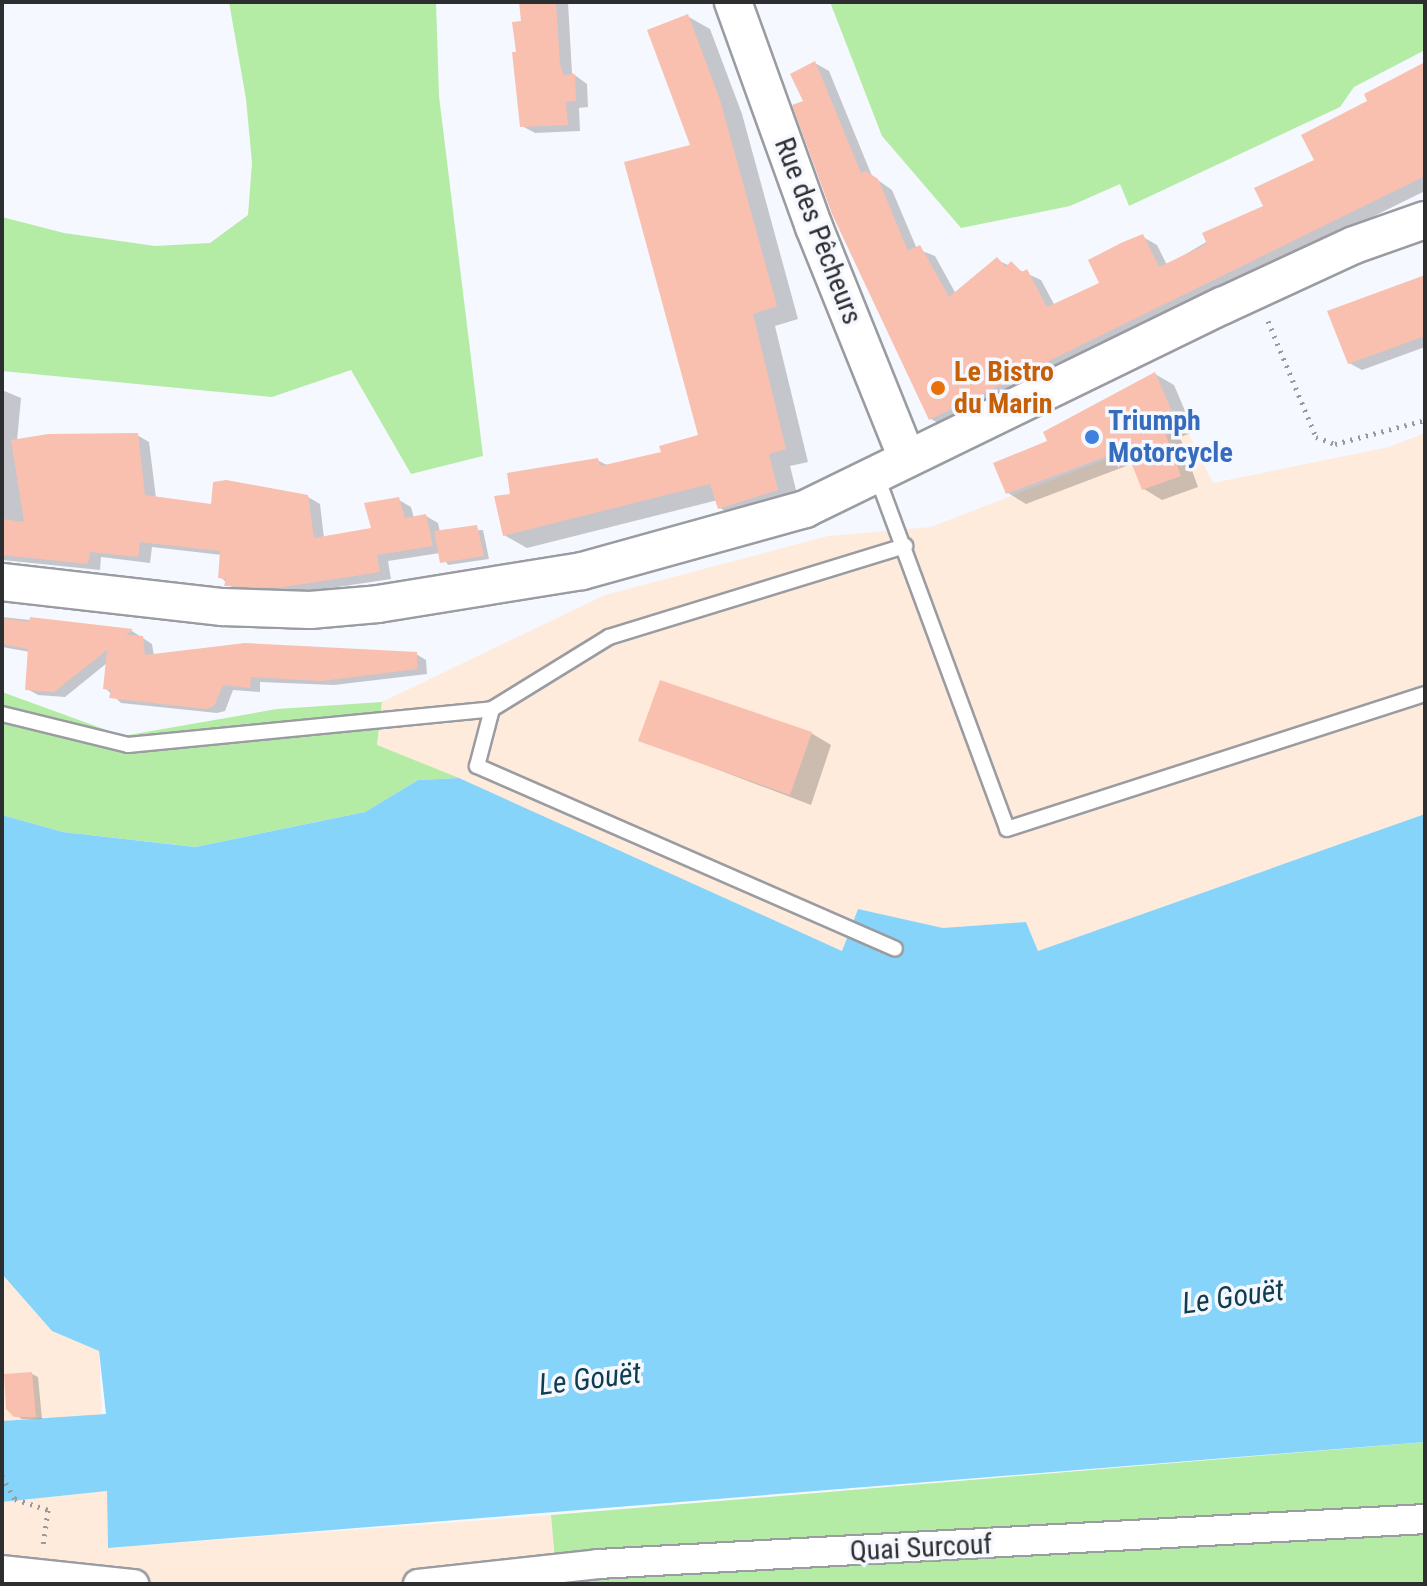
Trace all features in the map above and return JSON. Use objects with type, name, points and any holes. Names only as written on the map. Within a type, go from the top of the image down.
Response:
[{"type":"street","name":"Rue des Pêcheurs","points":[[733,2],[814,227],[907,458]]},
{"type":"street","points":[[2,582],[223,607],[310,610],[378,604],[582,571],[805,509],[1255,291],[1354,245],[1425,220]]},
{"type":"street","name":"Quai Surcouf","points":[[418,1584],[598,1564],[731,1572],[1425,1519]]},
{"type":"street","points":[[598,1564],[623,1584]]},
{"type":"street","points":[[2,1570],[134,1584]]},
{"type":"lane","points":[[876,474],[1007,829],[1425,694]]},
{"type":"lane","points":[[2,714],[128,745],[492,709],[609,637],[905,546]]},
{"type":"lane","points":[[492,709],[477,766],[895,949]]},
{"type":"path","points":[[1255,291],[1316,437],[1335,444],[1425,420]]},
{"type":"path","points":[[2,1476],[15,1499],[48,1510],[39,1574]]},
{"type":"shaded area","points":[[1186,428],[1213,483],[1389,447],[1425,433],[1425,814],[1038,951],[1026,922],[943,928],[858,909],[842,951],[377,745],[382,702],[605,595],[828,536],[931,527]]},
{"type":"shaded area","points":[[2,1274],[52,1331],[99,1351],[102,1417],[2,1421]]},
{"type":"shaded area","points":[[107,1491],[108,1548],[551,1515],[557,1584],[2,1584],[2,1502]]},
{"type":"green space","points":[[229,2],[436,2],[439,96],[483,456],[411,474],[351,370],[272,397],[2,371],[2,217],[64,233],[155,246],[210,243],[248,215],[252,163],[246,99]]},
{"type":"green space","points":[[830,2],[1425,2],[1425,50],[1354,87],[1340,107],[1129,206],[1120,184],[1070,206],[961,228],[882,136]]},
{"type":"green space","points":[[2,692],[123,736],[277,709],[382,702],[377,745],[459,778],[418,780],[365,812],[195,847],[63,832],[2,815]]},
{"type":"green space","points":[[1425,1442],[1425,1584],[557,1584],[551,1515]]},
{"type":"water","name":"Le Gouët","points":[[459,778],[842,951],[858,909],[943,928],[1026,922],[1038,951],[1425,814],[1425,1442],[108,1548],[107,1491],[2,1502],[2,1421],[106,1414],[99,1351],[52,1331],[2,1274],[2,815],[63,832],[195,847],[365,812],[418,780]]},
{"type":"building","points":[[519,2],[556,2],[560,64],[564,75],[575,74],[576,101],[566,102],[568,125],[520,127],[512,52],[516,52],[512,22],[521,21]]},
{"type":"building","points":[[688,14],[720,100],[777,306],[753,314],[786,449],[769,454],[778,490],[718,509],[710,484],[503,536],[494,496],[510,494],[507,473],[598,458],[600,466],[661,452],[659,446],[698,435],[624,162],[690,145],[647,30]]},
{"type":"building","points":[[815,61],[861,173],[866,171],[878,179],[908,251],[920,245],[949,297],[997,257],[1006,267],[1011,261],[1022,272],[1027,269],[1047,307],[1099,283],[1088,260],[1143,234],[1159,267],[1207,244],[1202,233],[1263,206],[1254,188],[1314,160],[1301,135],[1367,101],[1364,94],[1425,62],[1425,176],[929,420],[832,214],[792,105],[803,101],[790,74]]},
{"type":"building","points":[[1425,275],[1425,336],[1348,364],[1327,311]]},
{"type":"building","name":"Triumph Motorcycle","points":[[1155,372],[1176,421],[1163,427],[1181,476],[1142,490],[1126,449],[1006,494],[993,463],[1047,441],[1043,432]]},
{"type":"building","points":[[138,433],[145,495],[211,504],[213,482],[226,480],[308,495],[314,538],[371,528],[364,503],[399,497],[405,518],[426,514],[433,546],[377,555],[380,572],[278,588],[224,586],[226,579],[218,578],[220,551],[140,542],[138,557],[90,552],[88,564],[2,555],[2,519],[24,522],[11,440],[48,434]]},
{"type":"building","points":[[477,525],[484,556],[440,563],[434,531]]},
{"type":"building","points":[[30,617],[133,629],[126,635],[143,636],[145,655],[245,643],[417,652],[417,669],[322,681],[251,677],[250,688],[223,685],[214,706],[206,709],[109,698],[111,690],[103,689],[107,650],[54,692],[25,690],[28,649],[2,644],[2,618],[29,622]]},
{"type":"building","points":[[660,680],[812,732],[790,795],[638,741]]},
{"type":"building","points":[[32,1372],[36,1417],[14,1417],[6,1409],[4,1374]]},
{"type":"place","name":"Le Bistro du Marin","points":[[938,388]]},
{"type":"place","name":"Triumph Motorcycle","points":[[1092,437]]}]
